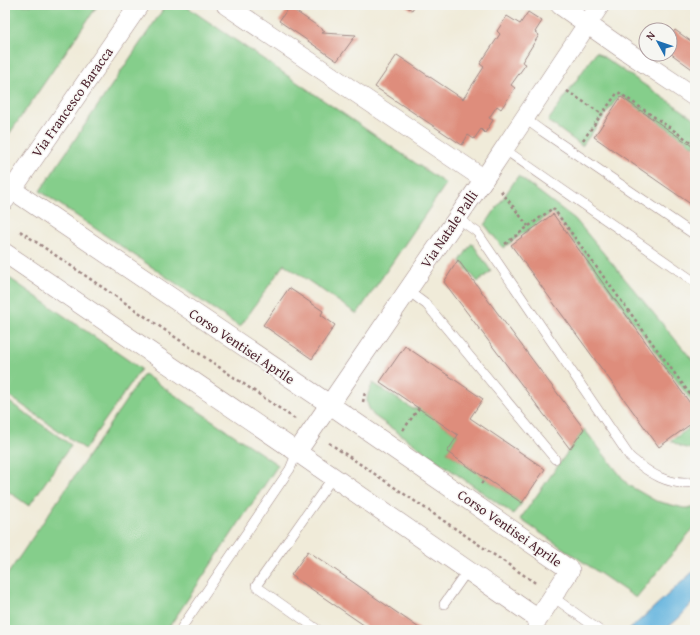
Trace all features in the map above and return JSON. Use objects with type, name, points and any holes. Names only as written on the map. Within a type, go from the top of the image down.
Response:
[{"type":"street","name":"Via Francesco Baracca","points":[[7,192],[139,5]]},
{"type":"street","points":[[226,5],[491,184]]},
{"type":"street","points":[[560,5],[695,97]]},
{"type":"street","name":"Via Natale Palli","points":[[297,452],[457,218],[491,184],[504,149],[600,5]]},
{"type":"street","name":"Corso Ventisei Aprile","points":[[5,253],[468,570],[534,624],[570,570],[329,404],[7,192]]},
{"type":"lane","points":[[524,118],[695,235]]},
{"type":"lane","points":[[504,149],[695,282]]},
{"type":"lane","points":[[457,218],[477,232],[630,457],[644,469],[667,481],[689,483],[695,482]]},
{"type":"lane","points":[[407,290],[427,305],[555,459]]},
{"type":"lane","points":[[180,630],[290,469],[297,452]]},
{"type":"lane","points":[[318,630],[256,586],[333,477]]},
{"type":"lane","points":[[444,604],[468,570]]},
{"type":"lane","points":[[553,597],[599,630]]},
{"type":"path","points":[[565,89],[602,114]]},
{"type":"path","points":[[583,140],[618,92],[695,145]]},
{"type":"path","points":[[491,184],[504,194],[528,226]]},
{"type":"path","points":[[505,244],[554,208],[695,401]]},
{"type":"path","points":[[20,231],[297,420]]},
{"type":"path","points":[[402,431],[419,408]]},
{"type":"path","points":[[329,442],[535,582],[553,597]]},
{"type":"green space","points":[[5,5],[98,5],[5,140]]},
{"type":"green space","points":[[166,5],[184,5],[446,184],[357,314],[284,264],[240,327],[40,191]]},
{"type":"green space","points":[[596,52],[695,119],[695,147],[620,95],[582,146],[548,121]]},
{"type":"green space","points":[[518,176],[575,219],[695,363],[695,406],[553,212],[503,248],[485,225]]},
{"type":"green space","points":[[472,243],[491,271],[478,282],[460,261]]},
{"type":"green space","points":[[5,275],[141,369],[85,449],[5,393]]},
{"type":"green space","points":[[144,374],[278,465],[167,630],[5,630],[5,578]]},
{"type":"green space","points":[[373,383],[413,409],[419,408],[458,435],[447,452],[522,503],[513,514],[373,415],[368,406],[367,399]]},
{"type":"green space","points":[[5,399],[71,445],[29,506],[5,489]]},
{"type":"green space","points":[[695,424],[695,450],[682,447],[671,441]]},
{"type":"green space","points":[[584,429],[628,485],[656,501],[684,508],[695,508],[695,526],[636,598],[520,519]]},
{"type":"water","points":[[695,570],[695,600],[679,618],[665,630],[629,630]]},
{"type":"building","points":[[404,5],[415,5],[412,10]]},
{"type":"building","points":[[289,7],[325,31],[322,33],[356,35],[337,61],[279,21]]},
{"type":"building","points":[[528,12],[542,21],[535,32],[539,35],[522,62],[526,64],[511,85],[515,88],[501,109],[497,106],[489,118],[493,120],[485,133],[481,129],[474,139],[468,135],[462,145],[375,87],[397,55],[463,99],[484,67],[480,64],[500,34],[497,31],[507,16],[520,24]]},
{"type":"building","points":[[678,32],[695,44],[695,71],[678,59]]},
{"type":"building","points":[[621,97],[695,148],[695,207],[594,137]]},
{"type":"building","points":[[553,214],[695,410],[695,421],[659,447],[511,245]]},
{"type":"building","points":[[458,260],[584,429],[570,449],[444,282]]},
{"type":"building","points":[[289,288],[323,311],[321,315],[335,325],[312,359],[263,325]]},
{"type":"building","points":[[405,346],[483,399],[470,418],[545,469],[522,503],[447,452],[458,435],[380,382]]},
{"type":"building","points":[[308,551],[422,630],[371,630],[291,575]]}]
